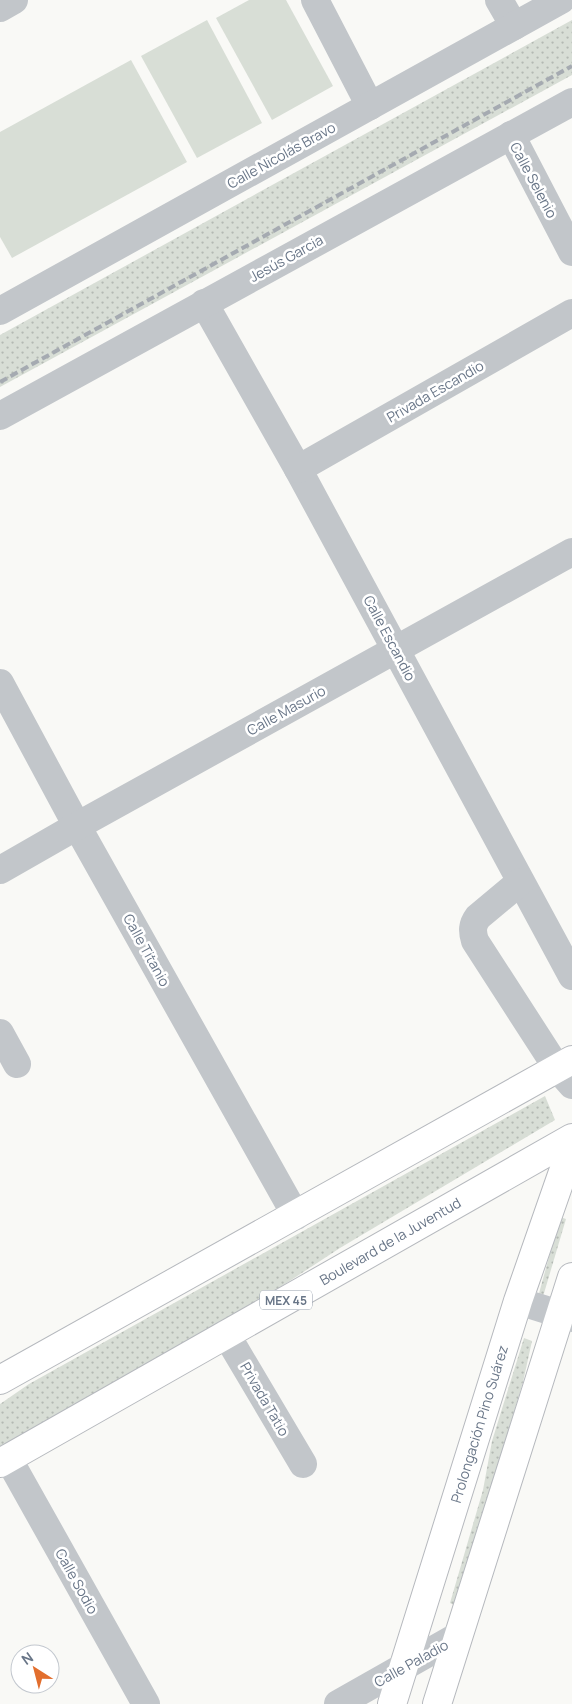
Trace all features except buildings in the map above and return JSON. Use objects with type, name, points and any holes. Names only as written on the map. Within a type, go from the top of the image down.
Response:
[{"type":"main road","points":[[0,1380],[296,1216],[567,1071]]},
{"type":"main road","name":"Boulevard de la Juventud","points":[[4,1460],[572,1138]]},
{"type":"main road","name":"Prolongación Pino Suárez","points":[[392,1704],[518,1301],[572,1146]]},
{"type":"main road","points":[[437,1704],[458,1636],[566,1316],[572,1277]]},
{"type":"street","points":[[0,8],[14,0]]},
{"type":"street","points":[[314,0],[370,106]]},
{"type":"street","points":[[499,0],[514,26]]},
{"type":"street","name":"Calle Nicolás Bravo","points":[[0,311],[561,0]]},
{"type":"street","name":"Jesús Garcia","points":[[0,416],[572,102]]},
{"type":"street","name":"Calle Selenio","points":[[511,135],[572,252]]},
{"type":"street","name":"Calle Escandio","points":[[204,303],[298,469],[572,976]]},
{"type":"street","name":"Privada Escandio","points":[[298,469],[572,313]]},
{"type":"street","name":"Calle Masurio","points":[[0,870],[76,826],[572,552]]},
{"type":"street","name":"Calle Titanio","points":[[0,683],[76,826],[296,1216]]},
{"type":"street","points":[[520,882],[478,917],[474,922],[472,933],[475,941],[567,1071]]},
{"type":"street","points":[[0,1034],[17,1064]]},
{"type":"street","points":[[518,1301],[566,1316]]},
{"type":"street","name":"Privada Tatio","points":[[226,1334],[303,1464]]},
{"type":"street","name":"Calle Sodio","points":[[4,1460],[146,1704]]},
{"type":"street","name":"Calle Paladio","points":[[338,1704],[458,1636]]},
{"type":"shaded area","points":[[249,0],[286,0],[333,86],[272,120],[216,18]]},
{"type":"shaded area","points":[[207,20],[262,123],[197,158],[141,56]]},
{"type":"shaded area","points":[[572,20],[572,75],[0,387],[0,335]]},
{"type":"shaded area","points":[[131,60],[187,162],[12,258],[0,237],[0,132]]},
{"type":"shaded area","points":[[545,1096],[555,1120],[340,1248],[198,1341],[0,1451],[0,1404],[29,1384]]},
{"type":"shaded area","points":[[560,1217],[566,1219],[542,1300],[538,1297]]},
{"type":"shaded area","points":[[524,1338],[532,1341],[523,1382],[456,1606],[450,1603],[483,1490],[492,1441]]},
{"type":"railway","points":[[0,382],[572,66]]}]
